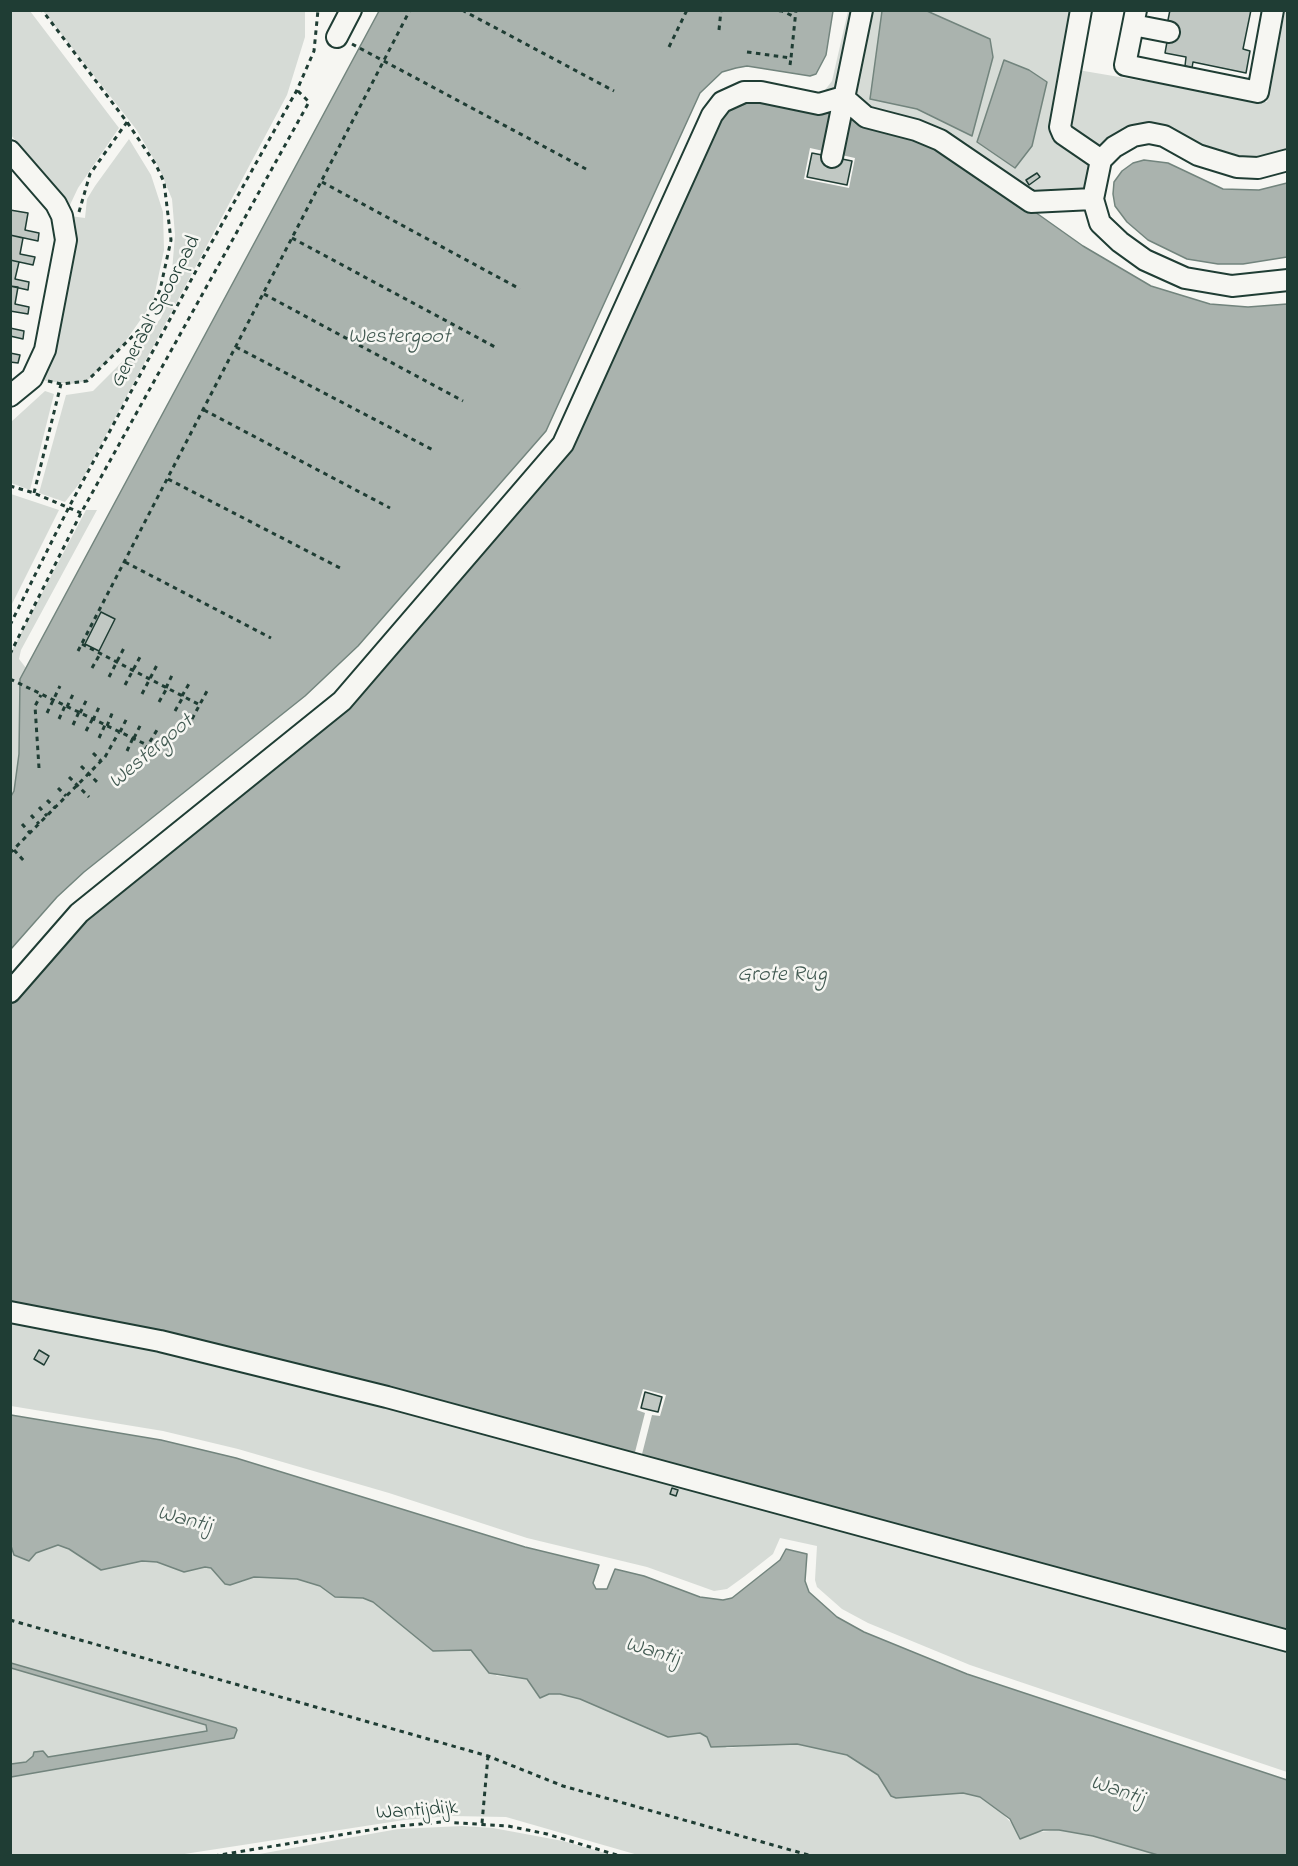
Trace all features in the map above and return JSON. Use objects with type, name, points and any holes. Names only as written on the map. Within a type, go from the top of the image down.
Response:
[{"type":"street","points":[[344,40],[351,10]]},
{"type":"street","points":[[831,157],[862,10]]},
{"type":"street","points":[[1081,10],[1060,127],[1063,134],[1101,160]]},
{"type":"street","points":[[1169,32],[1134,18],[1125,65],[1258,92],[1273,10]]},
{"type":"street","points":[[10,992],[79,913],[342,701],[563,444],[716,108],[729,98],[744,92],[761,92],[819,104],[843,97]]},
{"type":"street","points":[[843,97],[866,117],[916,130],[940,140],[1031,202],[1093,199]]},
{"type":"street","points":[[1287,160],[1258,168],[1220,164],[1164,136],[1149,133],[1133,136],[1114,147],[1101,160],[1093,199],[1100,223],[1120,242],[1145,260],[1185,278],[1232,286],[1287,280]]},
{"type":"street","points":[[10,396],[32,378],[45,350],[65,248],[65,230],[56,204],[11,152]]},
{"type":"street","points":[[10,1312],[160,1341],[387,1397],[1287,1641]]},
{"type":"path","points":[[34,493],[61,384],[87,381],[142,327],[154,305],[165,273],[171,240],[164,182],[156,165],[128,122],[42,10]]},
{"type":"path","name":"Generaal Spoorpad","points":[[10,625],[69,507],[204,256],[297,90],[314,51],[318,10]]},
{"type":"path","points":[[78,651],[410,10]]},
{"type":"path","points":[[462,10],[614,91]]},
{"type":"path","points":[[669,47],[687,10]]},
{"type":"path","points":[[719,30],[721,10]]},
{"type":"path","points":[[770,10],[782,11],[795,17]]},
{"type":"path","points":[[790,65],[796,10]]},
{"type":"path","points":[[344,40],[586,169]]},
{"type":"path","points":[[747,52],[791,58]]},
{"type":"path","points":[[10,654],[81,513],[309,102],[297,90]]},
{"type":"path","points":[[65,230],[78,216],[90,174],[128,122]]},
{"type":"path","points":[[322,182],[520,289]]},
{"type":"path","points":[[292,238],[495,347]]},
{"type":"path","points":[[264,294],[463,401]]},
{"type":"path","points":[[236,347],[435,451]]},
{"type":"path","points":[[204,410],[390,508]]},
{"type":"path","points":[[168,479],[342,569]]},
{"type":"path","points":[[10,486],[34,493],[81,513]]},
{"type":"path","points":[[125,562],[271,638]]},
{"type":"path","points":[[82,644],[200,705]]},
{"type":"path","points":[[109,677],[124,648]]},
{"type":"path","points":[[92,668],[100,653]]},
{"type":"path","points":[[125,685],[140,657]]},
{"type":"path","points":[[142,694],[157,665]]},
{"type":"path","points":[[159,702],[173,673]]},
{"type":"path","points":[[10,679],[147,745]]},
{"type":"path","points":[[175,711],[190,682]]},
{"type":"path","points":[[47,713],[60,686]]},
{"type":"path","points":[[192,719],[207,691]]},
{"type":"path","points":[[59,719],[74,692]]},
{"type":"path","points":[[39,768],[35,706],[41,694]]},
{"type":"path","points":[[72,725],[87,699]]},
{"type":"path","points":[[86,732],[100,705]]},
{"type":"path","points":[[99,738],[113,711]]},
{"type":"path","points":[[25,862],[12,851],[102,761],[126,717]]},
{"type":"path","points":[[127,751],[141,724]]},
{"type":"path","points":[[136,765],[157,730]]},
{"type":"path","points":[[93,753],[102,761]]},
{"type":"path","points":[[81,766],[100,784]]},
{"type":"path","points":[[69,777],[89,797]]},
{"type":"path","points":[[58,788],[66,796]]},
{"type":"path","points":[[47,800],[55,808]]},
{"type":"path","points":[[39,807],[47,816]]},
{"type":"path","points":[[31,815],[39,824]]},
{"type":"path","points":[[22,824],[30,833]]},
{"type":"path","points":[[10,1620],[488,1756],[563,1786],[812,1856]]},
{"type":"path","points":[[482,1823],[488,1756]]},
{"type":"path","name":"Wantijdijk","points":[[214,1856],[388,1827],[442,1822],[482,1823],[547,1834],[620,1856]]},
{"type":"shaded area","points":[[10,11],[30,11],[119,128],[78,188],[69,207],[11,135]]},
{"type":"shaded area","points":[[43,11],[305,11],[305,37],[287,95],[82,480],[65,502],[39,493],[66,395],[93,391],[139,345],[161,318],[170,295],[175,235],[172,199],[159,168],[136,129]]},
{"type":"shaded area","points":[[848,11],[855,11],[839,87],[818,99],[832,81]]},
{"type":"shaded area","points":[[868,11],[882,11],[870,99],[917,109],[972,136],[993,57],[990,39],[927,11],[1075,11],[1054,134],[1089,160],[1089,195],[1034,198],[851,103]]},
{"type":"shaded area","points":[[1285,11],[1287,11],[1287,154],[1267,160],[1224,162],[1166,131],[1100,148],[1067,132],[1078,70],[1267,102]]},
{"type":"shaded area","points":[[129,139],[151,175],[163,212],[164,250],[153,302],[120,349],[87,381],[70,384],[40,380],[70,216],[85,218],[87,199]]},
{"type":"shaded area","points":[[45,391],[54,394],[30,490],[11,483],[11,422]]},
{"type":"shaded area","points":[[10,494],[59,510],[11,606]]},
{"type":"shaded area","points":[[86,510],[97,510],[21,650],[19,659],[26,668],[20,679],[19,754],[11,798],[11,652]]},
{"type":"shaded area","points":[[10,1319],[204,1358],[1287,1646],[1287,1772],[970,1665],[868,1623],[842,1609],[817,1587],[815,1580],[817,1546],[780,1538],[773,1554],[727,1589],[714,1591],[647,1567],[527,1538],[389,1493],[238,1449],[163,1431],[11,1406]]},
{"type":"shaded area","points":[[11,1535],[36,1553],[58,1545],[69,1549],[101,1570],[142,1561],[157,1562],[184,1572],[205,1567],[211,1568],[219,1578],[241,1582],[254,1577],[271,1576],[297,1579],[320,1586],[335,1597],[363,1598],[373,1602],[433,1651],[471,1650],[497,1676],[527,1679],[540,1698],[549,1694],[560,1694],[580,1699],[668,1737],[700,1733],[727,1748],[797,1744],[824,1748],[847,1755],[860,1762],[878,1775],[891,1796],[963,1793],[980,1797],[996,1807],[1016,1828],[1031,1833],[1059,1830],[1093,1836],[1158,1855],[638,1855],[506,1817],[451,1816],[404,1820],[178,1855],[11,1856],[11,1777],[234,1738],[237,1730],[11,1663]]},
{"type":"shaded area","points":[[11,1668],[206,1725],[207,1731],[48,1757],[43,1751],[26,1762],[11,1764]]},
{"type":"shaded area","points":[[462,1826],[493,1828],[563,1841],[612,1855],[254,1855],[398,1829]]},
{"type":"water","name":"Westergoot","points":[[379,11],[833,11],[826,55],[816,74],[810,76],[747,66],[722,72],[700,93],[546,431],[358,646],[305,696],[84,872],[57,897],[11,949],[10,798],[14,791],[19,754],[20,679]]},
{"type":"water","points":[[882,11],[927,11],[990,39],[993,57],[972,136],[917,109],[870,99]]},
{"type":"water","points":[[1004,60],[1029,70],[1047,82],[1032,146],[1015,168],[977,142]]},
{"type":"water","name":"Grote Rug","points":[[776,99],[914,134],[963,161],[1083,246],[1151,286],[1210,304],[1248,307],[1287,304],[1287,1639],[11,1310],[11,996],[62,938],[322,723],[552,468],[717,115],[730,102]]},
{"type":"water","points":[[1144,160],[1168,163],[1223,189],[1259,190],[1287,183],[1287,257],[1243,264],[1218,264],[1187,259],[1148,240],[1127,222],[1115,206],[1113,194],[1114,182],[1122,171],[1133,163]]},
{"type":"water","name":"Wantij","points":[[11,1415],[161,1440],[236,1458],[525,1547],[599,1565],[593,1583],[596,1589],[607,1589],[615,1569],[644,1576],[700,1597],[723,1600],[732,1598],[780,1560],[786,1549],[807,1554],[805,1581],[809,1592],[837,1617],[864,1632],[967,1674],[1287,1780],[1287,1855],[1158,1855],[1093,1836],[1059,1830],[1043,1830],[1020,1839],[1010,1819],[980,1797],[963,1793],[896,1798],[891,1796],[878,1775],[847,1755],[797,1744],[711,1747],[707,1737],[700,1733],[668,1737],[580,1699],[560,1694],[549,1694],[540,1698],[527,1679],[489,1673],[471,1650],[433,1651],[373,1602],[363,1598],[335,1597],[320,1586],[297,1579],[254,1577],[230,1585],[225,1584],[211,1568],[205,1567],[184,1572],[157,1562],[142,1561],[101,1570],[69,1549],[58,1545],[36,1553],[29,1561],[14,1555],[11,1546]]},
{"type":"water","points":[[11,1663],[237,1730],[234,1738],[11,1777],[11,1764],[26,1762],[34,1752],[43,1751],[48,1757],[207,1731],[206,1725],[11,1668]]},
{"type":"pier","points":[[810,148],[855,158],[849,188],[804,179]]},
{"type":"pier","points":[[643,1389],[666,1395],[660,1416],[652,1415],[640,1462],[633,1460],[645,1413],[637,1410]]},
{"type":"building","points":[[1170,10],[1251,10],[1243,49],[1250,51],[1246,73],[1193,62],[1192,68],[1185,66],[1186,57],[1165,53]]},
{"type":"building","points":[[812,153],[852,161],[847,185],[807,177]]},
{"type":"building","points":[[1037,173],[1040,177],[1029,185],[1026,180]]},
{"type":"building","points":[[10,210],[28,213],[25,230],[39,233],[38,241],[10,235]]},
{"type":"building","points":[[10,235],[23,238],[20,254],[35,257],[33,265],[10,260]]},
{"type":"building","points":[[10,260],[19,262],[15,279],[29,282],[28,290],[10,286]]},
{"type":"building","points":[[10,286],[18,287],[15,304],[29,307],[28,314],[10,311]]},
{"type":"building","points":[[10,328],[24,331],[23,339],[10,336]]},
{"type":"building","points":[[10,353],[20,355],[18,363],[10,362]]},
{"type":"building","points":[[101,612],[115,619],[99,651],[85,644]]},
{"type":"building","points":[[39,1350],[49,1356],[44,1365],[34,1359]]},
{"type":"building","points":[[645,1392],[662,1397],[658,1412],[641,1408]]},
{"type":"building","points":[[672,1488],[678,1490],[676,1496],[670,1494]]}]
